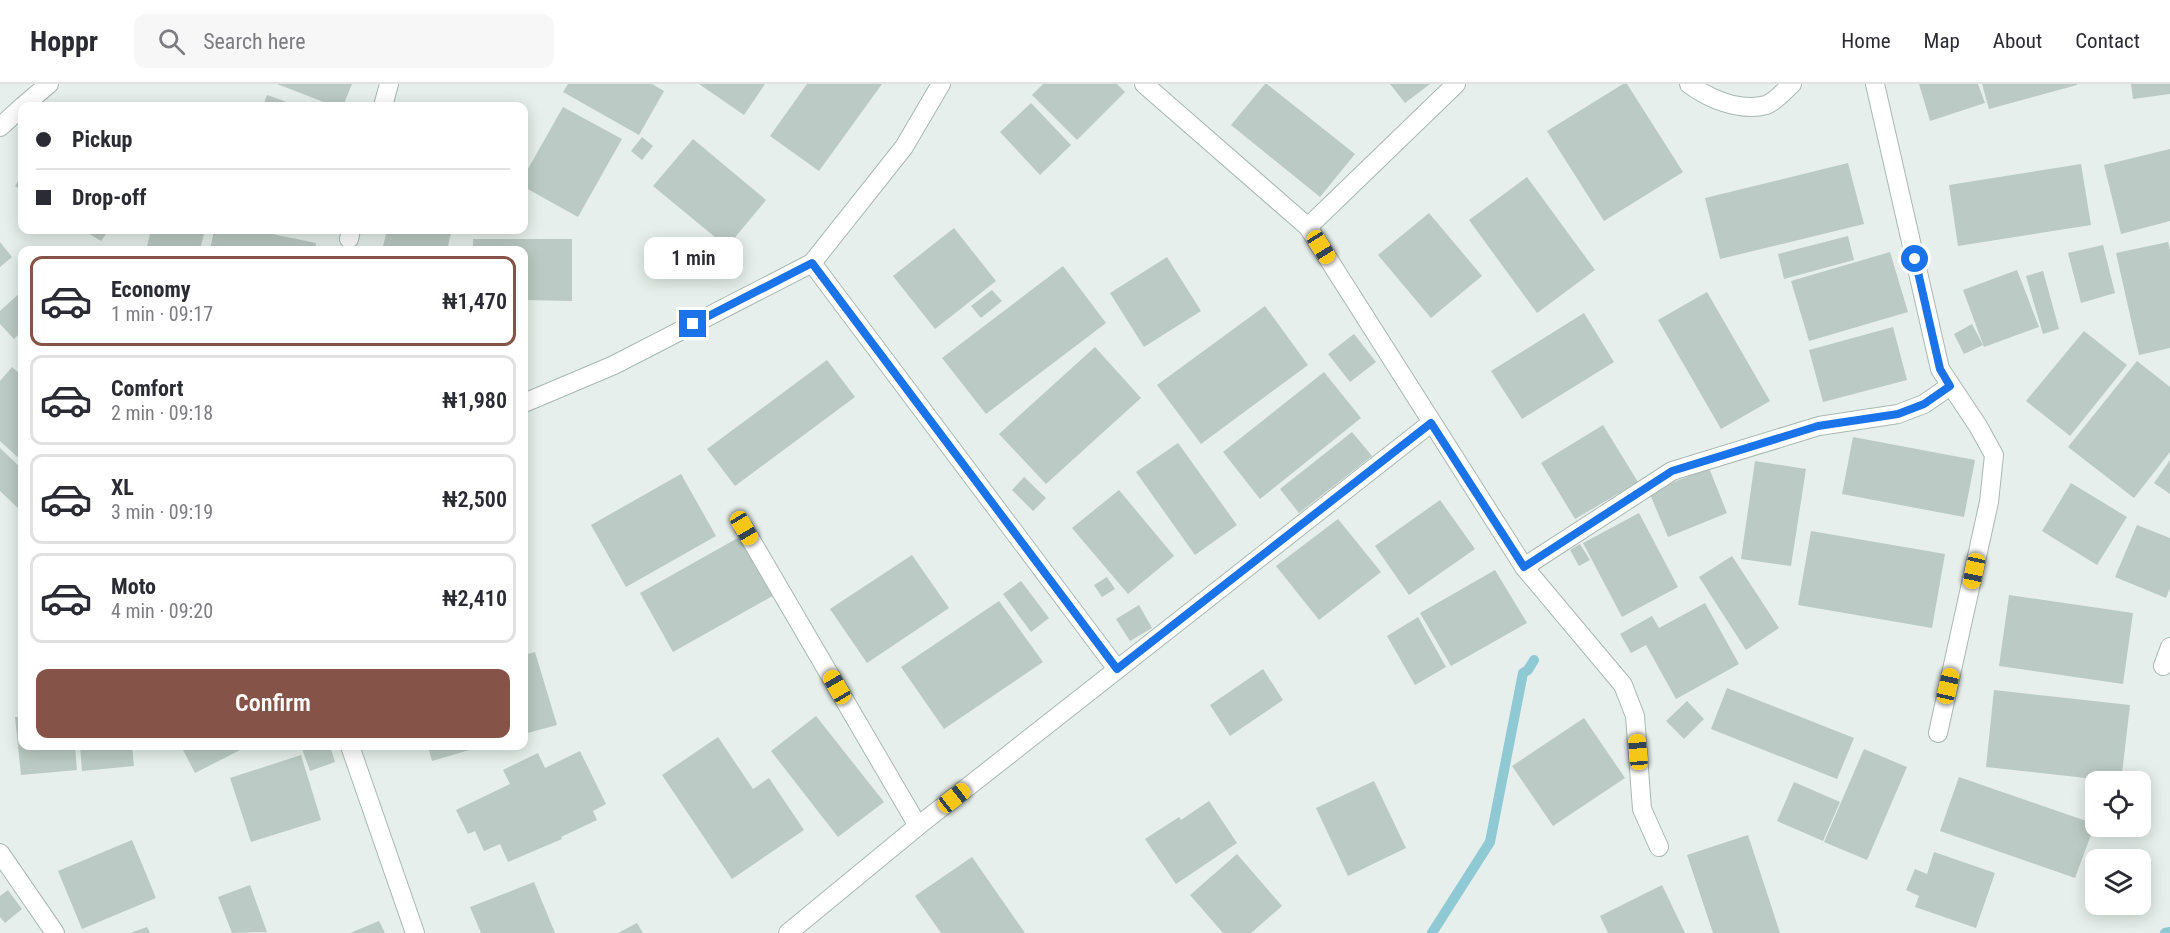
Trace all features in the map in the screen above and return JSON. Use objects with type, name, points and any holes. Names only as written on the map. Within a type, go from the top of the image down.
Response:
[{"type":"street","points":[[29,102],[49,84]]},
{"type":"street","points":[[384,102],[389,84]]},
{"type":"street","points":[[528,401],[614,365],[812,263],[904,147],[941,84]]},
{"type":"street","points":[[1144,84],[1308,227],[1524,567],[1623,685],[1635,716],[1642,809],[1659,847]]},
{"type":"street","points":[[1308,227],[1456,84]]},
{"type":"street","points":[[1689,84],[1704,95],[1739,106],[1767,105],[1792,84]]},
{"type":"street","points":[[1875,84],[1940,369],[1978,426],[1994,455],[1989,502],[1938,732]]},
{"type":"street","points":[[0,127],[18,111]]},
{"type":"street","points":[[812,263],[1117,669]]},
{"type":"street","points":[[1524,567],[1672,471],[1818,426],[1898,414],[1924,404],[1950,386]]},
{"type":"street","points":[[788,933],[918,826],[1431,423]]},
{"type":"street","points":[[744,528],[918,826]]},
{"type":"street","points":[[2163,666],[2170,647]]},
{"type":"street","points":[[351,750],[415,933]]},
{"type":"street","points":[[0,853],[55,933]]},
{"type":"building","points":[[277,84],[352,84],[345,102],[324,102]]},
{"type":"building","points":[[568,84],[652,84],[664,91],[639,135],[563,92]]},
{"type":"building","points":[[699,84],[765,84],[744,115]]},
{"type":"building","points":[[807,84],[882,84],[819,171],[770,136]]},
{"type":"building","points":[[1043,84],[1117,84],[1125,92],[1077,140],[1032,95]]},
{"type":"building","points":[[1265,84],[1355,154],[1320,197],[1231,125]]},
{"type":"building","points":[[1390,84],[1430,84],[1405,103]]},
{"type":"building","points":[[1623,84],[1627,84],[1683,172],[1604,221],[1547,131]]},
{"type":"building","points":[[1919,84],[1978,84],[1985,103],[1930,121]]},
{"type":"building","points":[[1982,84],[2077,84],[2077,85],[1989,109]]},
{"type":"building","points":[[2131,84],[2170,84],[2170,94],[2133,99]]},
{"type":"building","points":[[267,95],[287,102],[264,102]]},
{"type":"building","points":[[1031,103],[1071,145],[1040,175],[1000,132]]},
{"type":"building","points":[[563,107],[622,139],[578,217],[528,189],[528,169]]},
{"type":"building","points":[[642,137],[653,146],[642,160],[631,151]]},
{"type":"building","points":[[693,139],[766,200],[727,247],[653,186]]},
{"type":"building","points":[[2170,149],[2170,221],[2121,234],[2104,165]]},
{"type":"building","points":[[1848,163],[1864,224],[1720,259],[1705,198]]},
{"type":"building","points":[[2081,164],[2091,225],[1958,246],[1949,185]]},
{"type":"building","points":[[1527,177],[1595,270],[1537,313],[1469,220]]},
{"type":"building","points":[[1429,213],[1482,276],[1431,318],[1378,255]]},
{"type":"building","points":[[954,228],[996,281],[935,329],[893,276]]},
{"type":"building","points":[[90,234],[106,234],[101,241]]},
{"type":"building","points":[[150,234],[204,234],[201,246],[147,246]]},
{"type":"building","points":[[213,234],[272,234],[316,243],[316,246],[211,246]]},
{"type":"building","points":[[386,234],[451,234],[448,246],[383,246]]},
{"type":"building","points":[[1848,236],[1854,260],[1784,279],[1778,254]]},
{"type":"building","points":[[473,239],[572,239],[572,301],[528,300],[528,246],[473,246]]},
{"type":"building","points":[[0,242],[12,257],[0,267]]},
{"type":"building","points":[[2168,242],[2170,250],[2170,348],[2139,355],[2116,253]]},
{"type":"building","points":[[2103,245],[2115,293],[2081,303],[2068,253]]},
{"type":"building","points":[[1890,252],[1908,312],[1809,341],[1791,281]]},
{"type":"building","points":[[1167,257],[1201,311],[1144,347],[1110,293]]},
{"type":"building","points":[[1063,266],[1106,323],[986,414],[942,358]]},
{"type":"building","points":[[2017,270],[2039,327],[1984,347],[1963,290]]},
{"type":"building","points":[[2043,271],[2059,329],[2043,334],[2026,276]]},
{"type":"building","points":[[992,290],[1002,301],[981,318],[971,306]]},
{"type":"building","points":[[1707,292],[1770,401],[1721,429],[1658,320]]},
{"type":"building","points":[[18,295],[18,335],[14,339],[0,324],[0,311]]},
{"type":"building","points":[[1265,306],[1308,365],[1201,444],[1157,385]]},
{"type":"building","points":[[1584,313],[1614,362],[1522,419],[1491,371]]},
{"type":"building","points":[[1972,324],[1983,345],[1964,354],[1954,334]]},
{"type":"building","points":[[1893,327],[1907,380],[1823,402],[1809,350]]},
{"type":"building","points":[[2084,331],[2127,365],[2070,436],[2026,401]]},
{"type":"building","points":[[1354,334],[1376,362],[1350,382],[1328,354]]},
{"type":"building","points":[[1095,347],[1141,398],[1046,484],[999,434]]},
{"type":"building","points":[[827,360],[855,397],[735,486],[707,449]]},
{"type":"building","points":[[2137,361],[2170,387],[2170,452],[2134,498],[2068,447]]},
{"type":"building","points":[[12,367],[18,372],[18,457],[0,441],[0,381]]},
{"type":"building","points":[[1324,372],[1361,418],[1260,499],[1223,452]]},
{"type":"building","points":[[1603,425],[1638,482],[1575,519],[1541,463]]},
{"type":"building","points":[[1352,432],[1372,456],[1299,513],[1280,489]]},
{"type":"building","points":[[1853,437],[1975,460],[1964,517],[1842,494]]},
{"type":"building","points":[[1178,443],[1237,525],[1195,555],[1136,472]]},
{"type":"building","points":[[0,448],[18,465],[18,508],[0,491]]},
{"type":"building","points":[[2170,460],[2170,494],[2154,483]]},
{"type":"building","points":[[1755,461],[1806,469],[1791,566],[1741,559]]},
{"type":"building","points":[[1709,468],[1727,513],[1668,537],[1649,492]]},
{"type":"building","points":[[681,474],[716,536],[626,587],[591,525]]},
{"type":"building","points":[[1024,477],[1046,498],[1033,511],[1012,490]]},
{"type":"building","points":[[2071,483],[2127,517],[2097,565],[2042,531]]},
{"type":"building","points":[[1119,490],[1174,556],[1128,594],[1072,528]]},
{"type":"building","points":[[1440,500],[1475,549],[1409,595],[1375,546]]},
{"type":"building","points":[[1639,513],[1678,587],[1622,617],[1583,543]]},
{"type":"building","points":[[1338,519],[1381,572],[1319,620],[1276,566]]},
{"type":"building","points":[[2137,525],[2170,538],[2170,588],[2166,598],[2115,577]]},
{"type":"building","points":[[1811,531],[1945,554],[1932,628],[1798,605]]},
{"type":"building","points":[[743,535],[776,594],[673,652],[640,593]]},
{"type":"building","points":[[1580,544],[1590,560],[1579,566],[1570,550]]},
{"type":"building","points":[[912,555],[949,608],[867,663],[830,609]]},
{"type":"building","points":[[1732,556],[1779,628],[1746,650],[1699,577]]},
{"type":"building","points":[[1495,570],[1527,623],[1451,666],[1420,613]]},
{"type":"building","points":[[1107,577],[1115,589],[1102,597],[1094,585]]},
{"type":"building","points":[[1021,581],[1049,618],[1031,632],[1003,594]]},
{"type":"building","points":[[2009,595],[2133,613],[2123,684],[1999,666]]},
{"type":"building","points":[[999,601],[1043,662],[944,729],[901,667]]},
{"type":"building","points":[[1705,603],[1739,664],[1676,699],[1646,645],[1631,653],[1620,634],[1652,616],[1659,628]]},
{"type":"building","points":[[1139,605],[1152,628],[1130,641],[1116,619]]},
{"type":"building","points":[[1418,617],[1446,667],[1415,685],[1387,636]]},
{"type":"building","points":[[535,652],[557,725],[528,733],[528,654]]},
{"type":"building","points":[[1263,669],[1283,700],[1230,736],[1210,705]]},
{"type":"building","points":[[1727,688],[1854,738],[1837,779],[1711,729]]},
{"type":"building","points":[[1994,690],[2130,705],[2122,771],[2085,771],[2085,778],[1986,767]]},
{"type":"building","points":[[1687,701],[1704,719],[1684,739],[1666,721]]},
{"type":"building","points":[[816,716],[884,802],[838,837],[771,751]]},
{"type":"building","points":[[15,717],[18,717],[18,746]]},
{"type":"building","points":[[1584,718],[1625,778],[1553,826],[1512,766]]},
{"type":"building","points":[[718,737],[753,789],[769,778],[804,830],[732,879],[662,775]]},
{"type":"building","points":[[1864,749],[1907,767],[1867,860],[1824,842]]},
{"type":"building","points":[[18,750],[75,750],[77,770],[21,775]]},
{"type":"building","points":[[80,750],[132,750],[134,766],[82,771]]},
{"type":"building","points":[[183,750],[240,750],[195,773]]},
{"type":"building","points":[[302,750],[331,750],[335,762],[310,771]]},
{"type":"building","points":[[429,750],[469,750],[432,761]]},
{"type":"building","points":[[580,751],[606,804],[593,811],[597,820],[561,837],[562,839],[508,862],[500,844],[484,851],[475,831],[468,834],[456,810],[510,784],[503,770],[538,753],[545,768]]},
{"type":"building","points":[[301,755],[321,820],[251,842],[230,778]]},
{"type":"building","points":[[1959,777],[2085,821],[2085,837],[2090,837],[2075,878],[1940,831]]},
{"type":"building","points":[[1374,781],[1406,848],[1348,876],[1316,808]]},
{"type":"building","points":[[1794,782],[1840,802],[1823,841],[1777,821]]},
{"type":"building","points":[[1209,801],[1237,843],[1176,884],[1145,839],[1179,817],[1181,820]]},
{"type":"building","points":[[1748,835],[1780,933],[1713,933],[1687,855]]},
{"type":"building","points":[[132,840],[156,898],[82,929],[58,871]]},
{"type":"building","points":[[1934,852],[1995,873],[1976,928],[1915,907],[1919,896],[1906,890],[1915,869],[1927,874]]},
{"type":"building","points":[[1237,854],[1282,906],[1251,933],[1223,933],[1190,895]]},
{"type":"building","points":[[972,857],[1025,933],[941,933],[915,896]]},
{"type":"building","points":[[534,882],[555,933],[481,933],[470,907]]},
{"type":"building","points":[[250,885],[267,932],[232,933],[218,897]]},
{"type":"building","points":[[1662,885],[1685,933],[1608,933],[1600,916]]},
{"type":"building","points":[[8,890],[22,909],[5,923],[0,917],[0,896]]},
{"type":"building","points":[[379,921],[385,933],[350,933]]},
{"type":"building","points":[[637,923],[643,933],[618,933]]},
{"type":"building","points":[[147,927],[150,933],[130,933]]},
{"type":"waterway","points":[[1432,933],[1490,842],[1523,673],[1528,670],[1534,660]]},
{"type":"waterway","points":[[2165,933],[2170,932]]},
{"type":"route","points":[[693,324],[812,263],[1117,669],[1431,423],[1524,567],[1672,471],[1818,426],[1898,414],[1924,404],[1950,386],[1940,369],[1915,259]]}]
